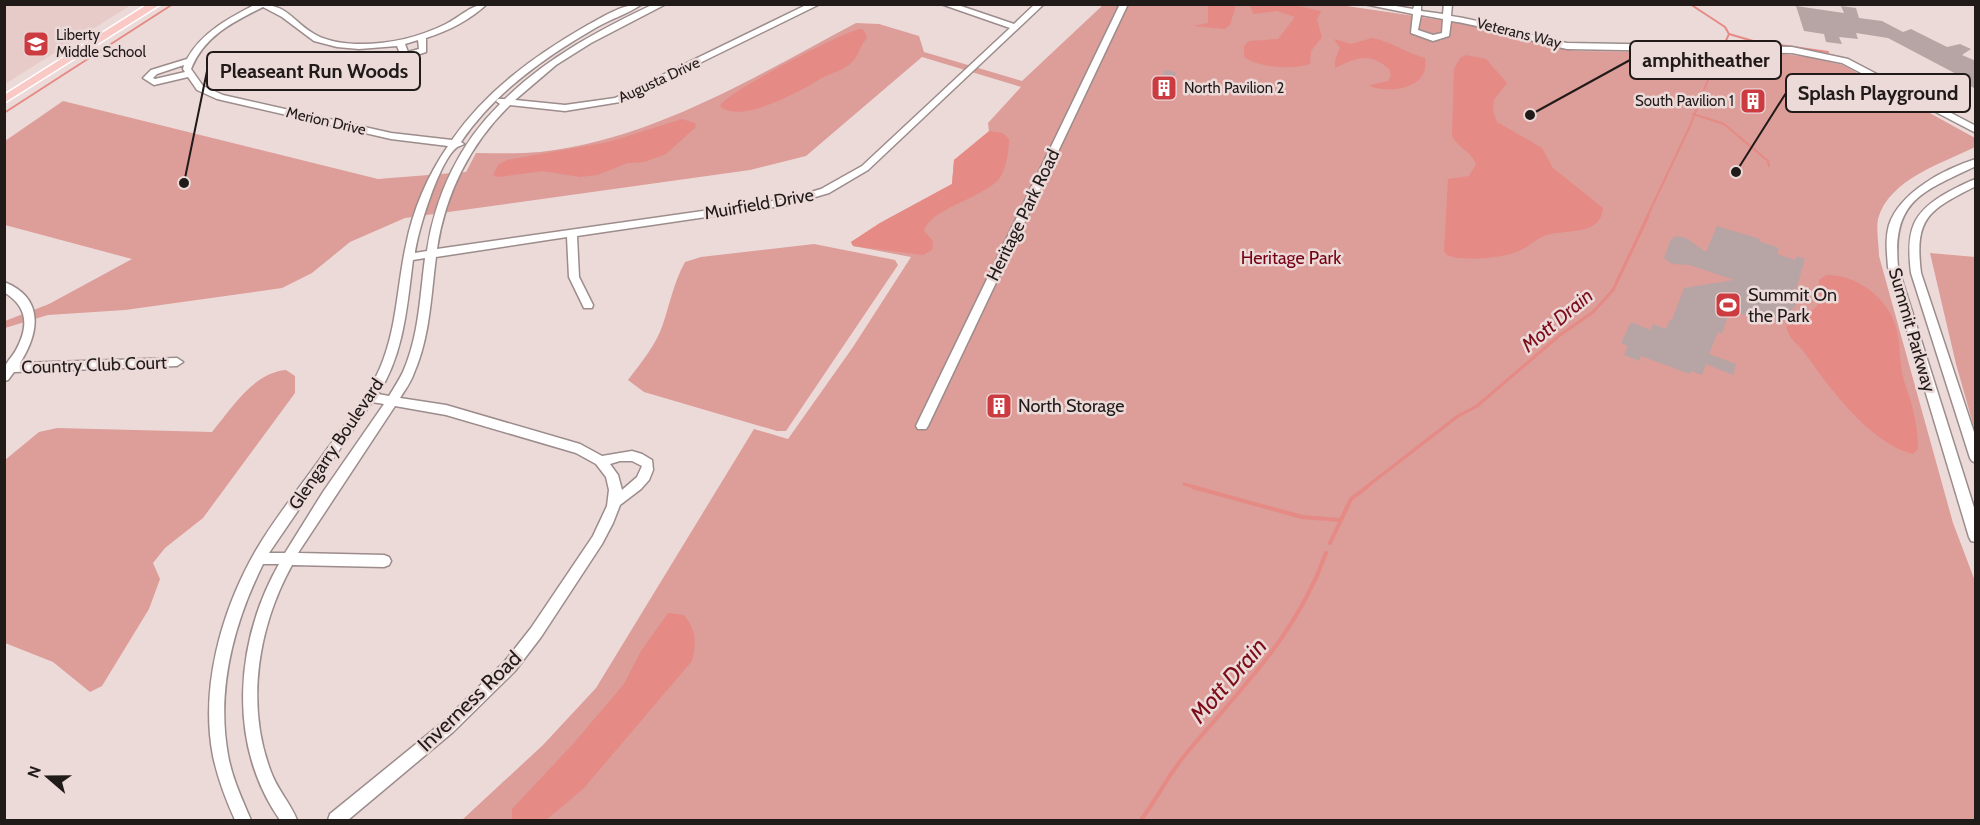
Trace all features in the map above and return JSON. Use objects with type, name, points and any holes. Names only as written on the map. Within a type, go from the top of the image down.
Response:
[{"type":"main road","points":[[4,100],[156,4]]},
{"type":"street","points":[[189,62],[189,74],[154,82],[147,78],[154,72],[189,62],[212,33],[263,4],[285,15],[306,34],[324,41],[359,46],[400,42],[422,37],[461,21],[483,4]]},
{"type":"street","name":"Glengarry Boulevard","points":[[243,820],[232,795],[220,754],[217,694],[222,657],[232,619],[259,558],[384,374],[392,355],[409,257],[422,204],[454,144],[491,99],[526,67],[638,4]]},
{"type":"street","name":"Augusta Drive","points":[[491,99],[565,108],[617,100],[816,4]]},
{"type":"street","points":[[945,4],[1016,27]]},
{"type":"street","name":"Muirfield Drive","points":[[409,257],[788,202],[838,185],[866,168],[1040,4]]},
{"type":"street","name":"Heritage Park Road","points":[[922,426],[1124,4]]},
{"type":"street","name":"Veterans Way","points":[[1368,4],[1418,8],[1568,46],[1792,50],[1820,55],[1845,61],[1976,130]]},
{"type":"street","points":[[1418,8],[1414,31],[1433,38],[1446,34],[1448,4]]},
{"type":"street","name":"Glengarry Boulevard","points":[[289,820],[273,794],[258,758],[249,705],[251,668],[257,632],[269,594],[286,559],[408,374],[416,352],[431,254],[442,203],[472,145],[507,102],[540,71],[572,42],[657,5]]},
{"type":"street","points":[[400,42],[405,56],[413,55],[423,50],[422,37]]},
{"type":"street","name":"Merion Drive","points":[[189,74],[200,88],[220,97],[392,135],[472,145]]},
{"type":"street","name":"Summit Parkway","points":[[1976,162],[1931,184],[1909,199],[1896,217],[1891,231],[1890,249],[1896,278],[1976,537]]},
{"type":"street","name":"Summit Parkway","points":[[1976,182],[1945,197],[1926,211],[1915,228],[1912,244],[1916,273],[1976,458]]},
{"type":"street","points":[[572,234],[574,278],[588,305]]},
{"type":"street","points":[[4,286],[22,299],[27,307],[31,325],[25,347],[8,372]]},
{"type":"street","name":"Country Club Court","points":[[8,372],[177,362]]},
{"type":"street","points":[[370,397],[446,410],[590,453],[601,461],[613,480],[616,501],[640,484],[648,472],[648,464],[634,455],[601,461]]},
{"type":"street","name":"Inverness Road","points":[[336,820],[468,708],[512,664],[604,530],[616,501]]},
{"type":"street","points":[[259,558],[384,561]]},
{"type":"shaded area","name":"Liberty Middle School","points":[[5,4],[131,4],[131,5],[5,84]]},
{"type":"shaded area","points":[[1208,5],[1236,5],[1230,25],[1225,29],[1193,26],[1208,23]]},
{"type":"shaded area","points":[[1250,5],[1293,5],[1321,11],[1317,20],[1322,37],[1311,51],[1310,64],[1276,67],[1259,64],[1244,57],[1244,46],[1249,41],[1278,39],[1295,17],[1277,11],[1253,14]]},
{"type":"shaded area","points":[[860,29],[864,30],[867,38],[855,59],[841,70],[785,98],[755,109],[729,111],[720,106],[742,89],[786,64],[832,40]]},
{"type":"shaded area","points":[[1372,38],[1425,58],[1422,76],[1409,86],[1381,89],[1370,85],[1388,81],[1391,76],[1389,69],[1382,63],[1362,58],[1335,68],[1335,60],[1340,48],[1334,39],[1351,44]]},
{"type":"shaded area","points":[[1466,55],[1486,59],[1507,83],[1494,100],[1493,111],[1497,122],[1542,148],[1553,168],[1603,208],[1601,217],[1596,223],[1581,230],[1547,235],[1507,255],[1474,259],[1447,255],[1444,251],[1448,179],[1469,176],[1476,164],[1452,136],[1454,69],[1460,58]]},
{"type":"shaded area","points":[[682,119],[695,123],[696,127],[666,154],[644,162],[628,163],[597,175],[580,177],[543,171],[498,177],[493,175],[499,164],[507,160],[609,142]]},
{"type":"shaded area","points":[[989,131],[1003,133],[1009,139],[1004,171],[991,186],[946,210],[928,223],[924,231],[933,241],[932,250],[923,255],[853,246],[851,242],[880,223],[952,184],[954,160]]},
{"type":"shaded area","points":[[1826,275],[1839,276],[1862,285],[1882,301],[1895,323],[1903,375],[1917,431],[1918,449],[1913,454],[1881,438],[1851,412],[1789,334],[1786,326],[1800,321],[1817,306],[1819,280]]},
{"type":"shaded area","points":[[668,613],[684,615],[691,626],[695,642],[692,661],[583,789],[546,820],[512,820],[512,809],[573,744],[624,684],[641,651]]},
{"type":"green space","name":"Heritage Park","points":[[1104,4],[1340,5],[1462,23],[1554,48],[1579,51],[1775,53],[1808,57],[1843,65],[1975,138],[1975,147],[1933,166],[1893,193],[1884,205],[1877,227],[1879,256],[1953,523],[1975,581],[1975,820],[462,820],[543,745],[596,688],[754,429],[788,439],[853,347],[911,257],[853,246],[851,242],[880,223],[952,184],[954,160],[989,132],[988,123],[1021,87],[922,57],[806,156],[750,170],[405,218],[350,242],[312,273],[282,288],[125,310],[48,315],[5,328],[5,321],[49,304],[132,259],[5,225],[5,141],[63,101],[378,179],[466,172],[476,153],[540,152],[582,145],[624,134],[664,119],[742,84],[856,23],[879,24],[919,36],[924,52],[1022,81]]},
{"type":"green space","points":[[814,244],[895,260],[898,265],[786,431],[777,431],[644,392],[628,380],[648,354],[656,339],[685,262],[701,257]]},
{"type":"green space","points":[[1930,253],[1975,257],[1975,431],[1956,364]]},
{"type":"green space","points":[[286,370],[295,376],[295,393],[203,518],[165,548],[153,563],[160,579],[149,609],[102,686],[90,692],[53,662],[5,643],[5,460],[39,432],[57,428],[212,432],[253,385],[274,373]]},
{"type":"building","points":[[1796,6],[1844,13],[1841,6],[1856,8],[1859,18],[1882,21],[1903,32],[1911,29],[1947,47],[1960,44],[1971,49],[1962,55],[1976,61],[1976,89],[1956,79],[1962,77],[1888,38],[1856,33],[1858,39],[1839,37],[1842,44],[1826,42],[1824,34],[1804,31]]},
{"type":"building","points":[[1165,70],[1176,72],[1167,93],[1157,91]]},
{"type":"building","points":[[1717,226],[1760,239],[1759,241],[1779,248],[1777,254],[1795,260],[1797,256],[1805,259],[1795,293],[1797,302],[1795,307],[1783,316],[1764,318],[1729,312],[1722,334],[1718,332],[1709,354],[1736,364],[1733,375],[1706,364],[1702,375],[1691,371],[1690,374],[1641,356],[1639,361],[1624,355],[1628,346],[1621,343],[1631,322],[1650,330],[1653,324],[1666,329],[1672,320],[1684,288],[1734,280],[1690,265],[1672,264],[1664,258],[1671,239],[1676,236],[1686,238],[1706,252]]},
{"type":"building","name":"North Storage","points":[[1002,394],[1012,415],[996,419],[986,398]]},
{"type":"waterway","points":[[4,113],[173,4]]},
{"type":"waterway","name":"Mott Drain","points":[[1690,4],[1725,27],[1729,34]]},
{"type":"waterway","name":"Mott Drain","points":[[1724,45],[1729,34]]},
{"type":"waterway","points":[[1729,34],[1753,41],[1828,52]]},
{"type":"waterway","name":"Mott Drain","points":[[1694,114],[1718,54]]},
{"type":"waterway","name":"Mott Drain","points":[[1647,217],[1694,114]]},
{"type":"waterway","points":[[1694,114],[1724,124],[1768,161],[1769,166]]},
{"type":"waterway","name":"Mott Drain","points":[[1365,488],[1458,416],[1477,406],[1560,335],[1593,312],[1613,290],[1648,216]]},
{"type":"waterway","points":[[1184,484],[1198,488]]},
{"type":"waterway","points":[[1193,487],[1302,517],[1340,520]]},
{"type":"waterway","name":"Mott Drain","points":[[1330,543],[1351,499],[1367,487]]},
{"type":"waterway","name":"Mott Drain","points":[[1141,820],[1179,763],[1265,661],[1283,636],[1314,583],[1326,553]]},
{"type":"place","name":"Liberty Middle School","points":[[36,44]]},
{"type":"place","name":"North Pavilion 2","points":[[1164,88]]},
{"type":"place","name":"South Pavilion 1","points":[[1753,101]]},
{"type":"place","name":"amphitheather","points":[[1530,115]]},
{"type":"place","name":"Splash Playground","points":[[1736,172]]},
{"type":"place","name":"Pleaseant Run Woods","points":[[184,183]]},
{"type":"place","name":"Summit On the Park","points":[[1728,305]]},
{"type":"place","name":"North Storage","points":[[999,406]]}]
